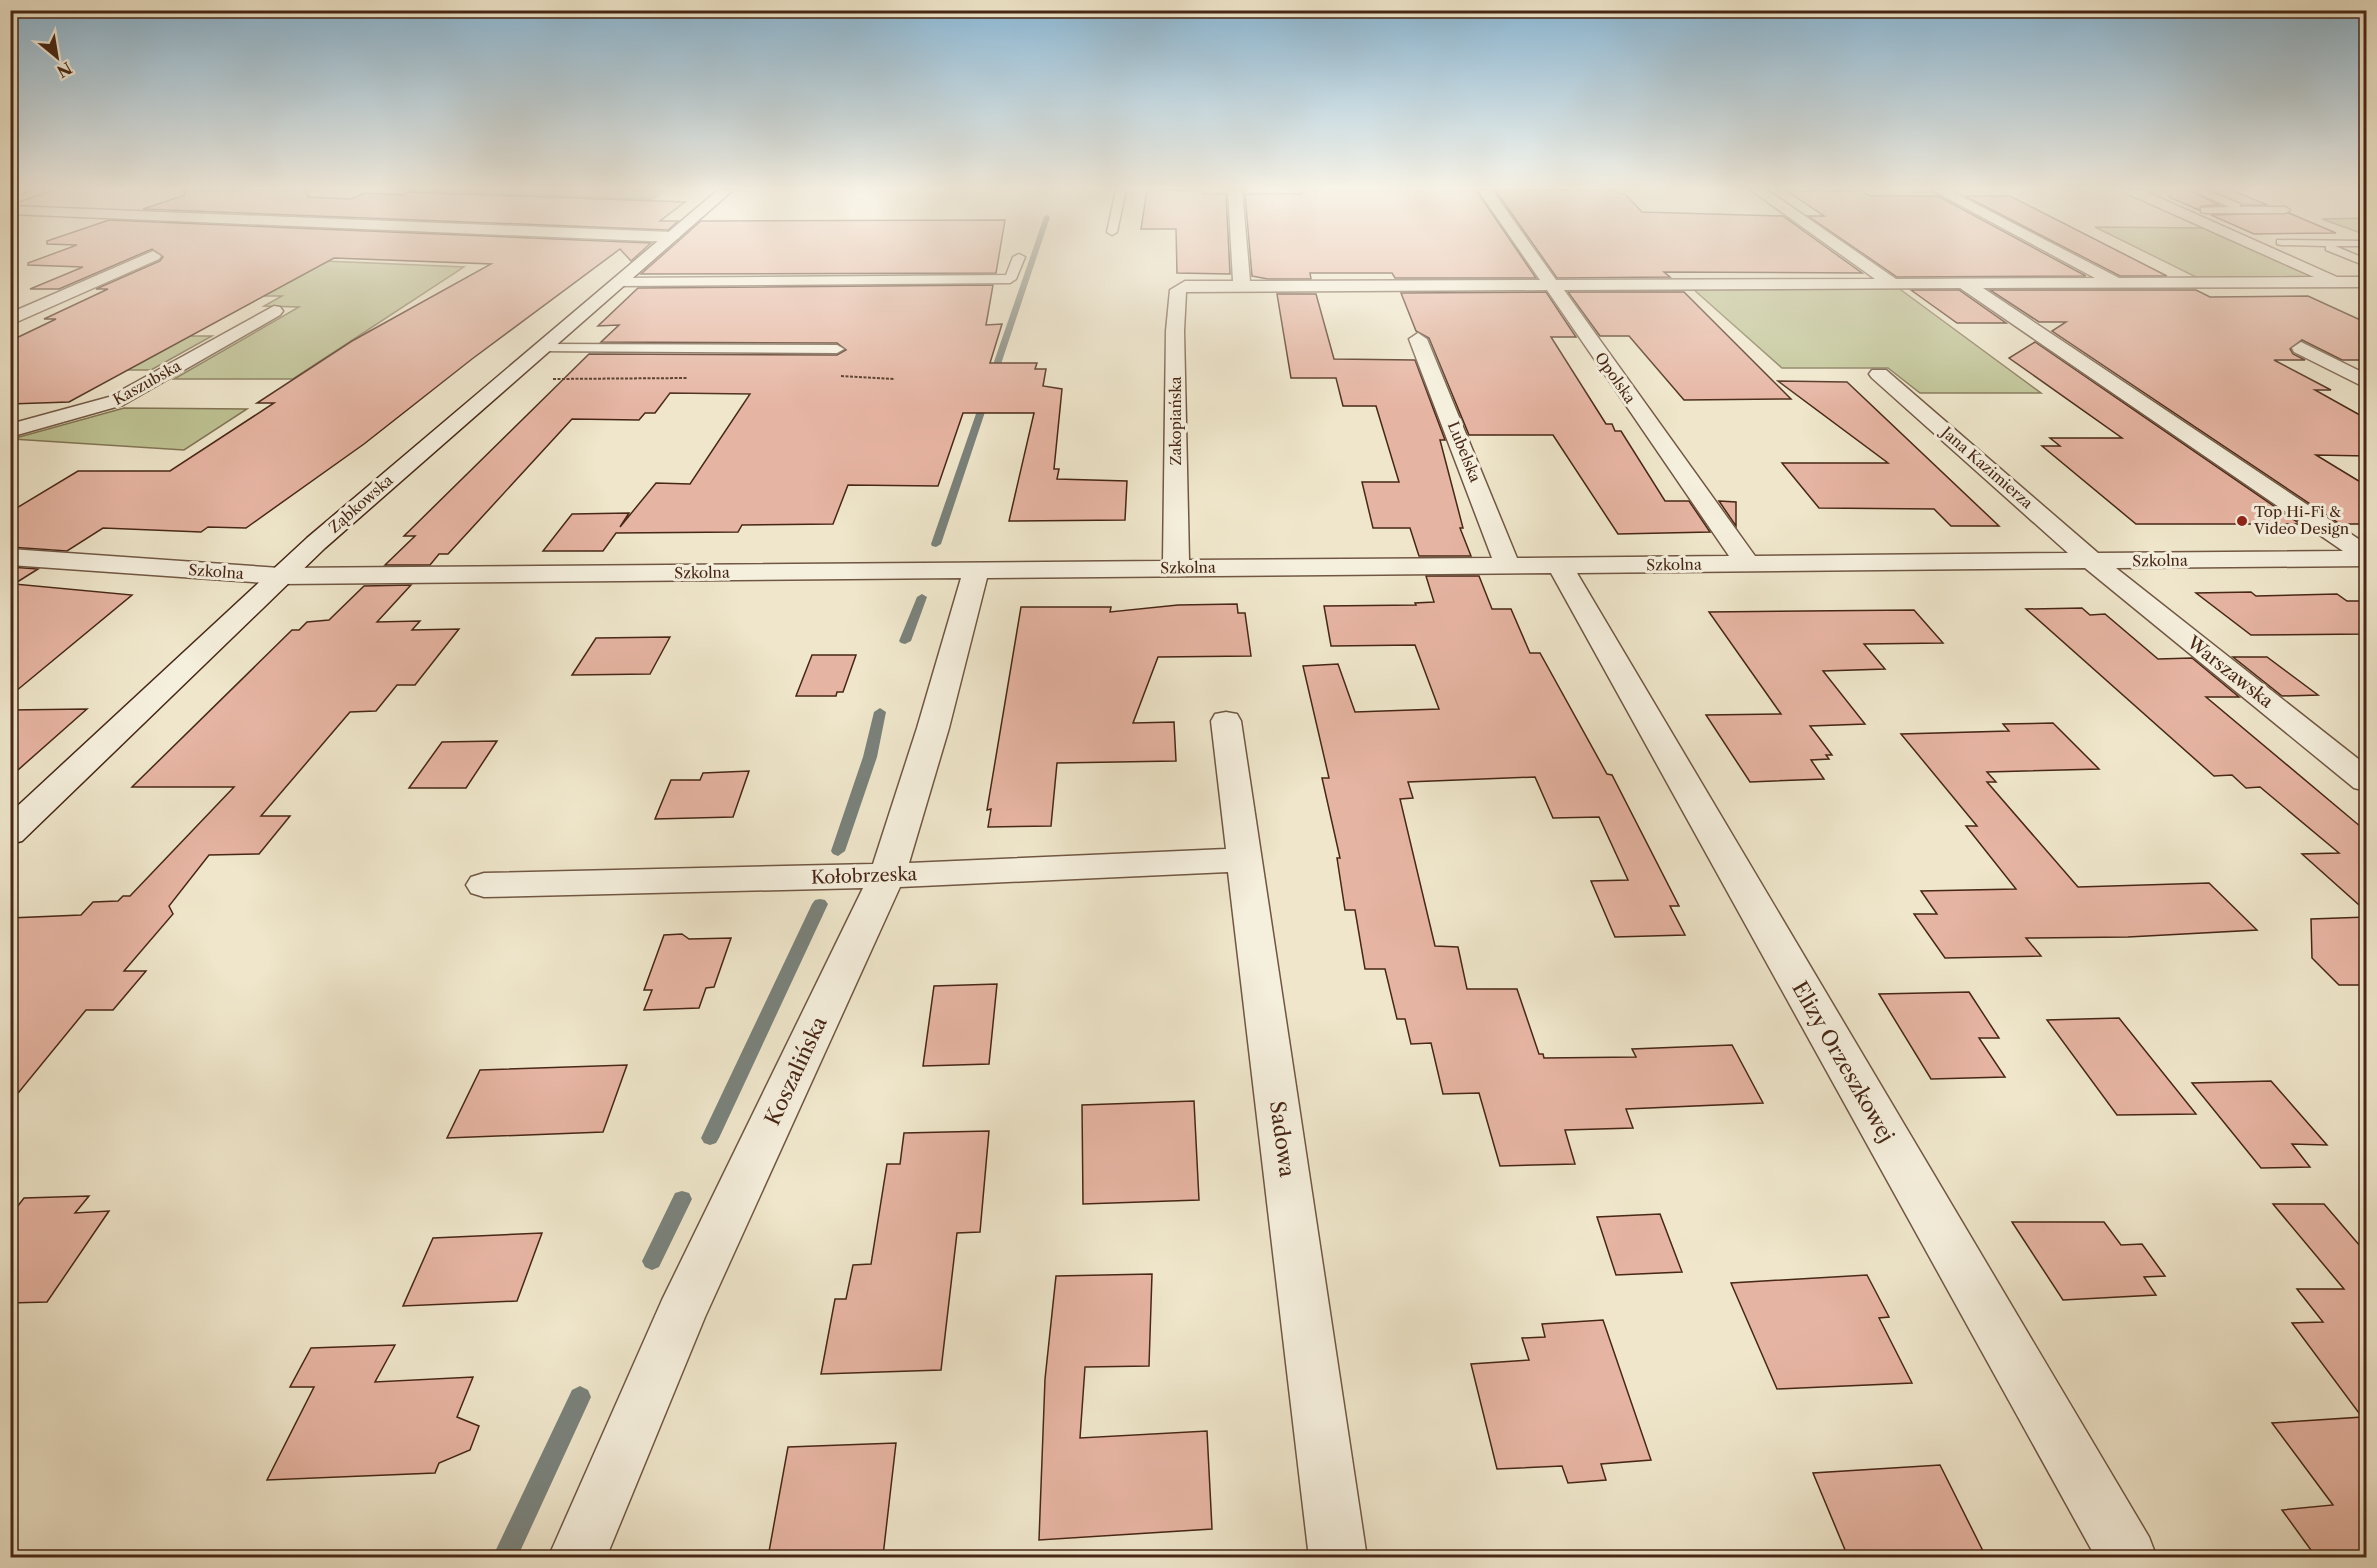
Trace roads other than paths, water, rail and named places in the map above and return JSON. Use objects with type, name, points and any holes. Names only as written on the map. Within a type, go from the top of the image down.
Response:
[{"type":"street","points":[[10,320],[137,263]]},
{"type":"street","name":"Ząbkowska","points":[[10,833],[280,576],[641,263]]},
{"type":"street","points":[[1240,263],[1242,285],[2367,282]]},
{"type":"street","name":"Opolska","points":[[1535,263],[1748,564]]},
{"type":"street","points":[[1863,263],[1893,284]]},
{"type":"street","points":[[2080,263],[2118,283]]},
{"type":"street","points":[[2295,263],[2339,283]]},
{"type":"street","points":[[1965,284],[2367,557]]},
{"type":"street","name":"Zakopiańska","points":[[1176,568],[1175,331],[1178,290],[1193,285],[1242,285]]},
{"type":"street","name":"Kaszubska","points":[[10,431],[116,401],[274,310]]},
{"type":"street","name":"Lubelska","points":[[1418,339],[1508,566]]},
{"type":"street","points":[[2301,348],[2367,382]]},
{"type":"street","name":"Jana Kazimierza","points":[[1879,374],[2095,562]]},
{"type":"street","name":"Szkolna","points":[[10,557],[280,576],[2095,562],[2367,557]]},
{"type":"street","name":"Warszawska","points":[[2095,562],[2121,586],[2367,781]]},
{"type":"street","name":"Elizy Orzeszkowej","points":[[1560,566],[2128,1557]]},
{"type":"street","name":"Koszalińska","points":[[577,1557],[680,1316],[887,876],[976,571]]},
{"type":"street","name":"Sadowa","points":[[1226,720],[1338,1557]]},
{"type":"street","name":"Kołobrzeska","points":[[484,885],[887,876],[1244,860]]},
{"type":"lane","points":[[619,282],[1011,279],[1017,263]]},
{"type":"lane","points":[[541,348],[837,349]]},
{"type":"waterway","points":[[936,544],[1031,263]]},
{"type":"waterway","points":[[905,641],[922,597]]},
{"type":"waterway","points":[[838,851],[870,757],[880,712]]},
{"type":"waterway","points":[[710,1138],[820,904]]},
{"type":"waterway","points":[[652,1261],[682,1199]]},
{"type":"waterway","points":[[504,1558],[580,1397]]},
{"type":"place","name":"Top Hi-Fi & Video Design","points":[[2242,521]]}]
